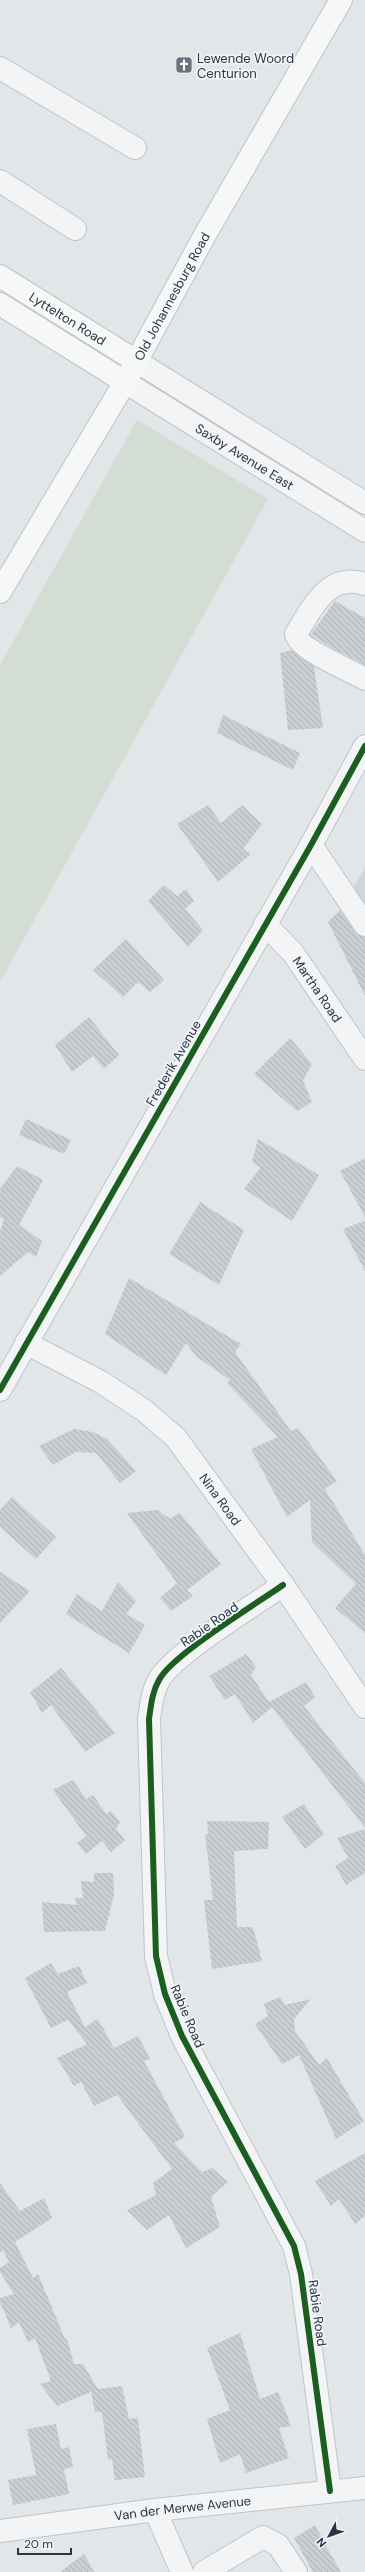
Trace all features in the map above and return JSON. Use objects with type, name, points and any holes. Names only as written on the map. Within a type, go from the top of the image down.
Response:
[{"type":"main road","name":"Old Johannesburg Road","points":[[0,592],[125,382],[206,233],[341,0]]},
{"type":"main road","name":"Lyttelton Road","points":[[0,276],[136,361]]},
{"type":"main road","name":"Lyttelton Road","points":[[0,304],[125,382]]},
{"type":"street","points":[[0,68],[135,148]]},
{"type":"street","points":[[0,181],[75,228]]},
{"type":"street","name":"Saxby Avenue East","points":[[136,361],[365,503]]},
{"type":"street","name":"Saxby Avenue East","points":[[125,382],[365,531]]},
{"type":"street","points":[[365,584],[348,581],[328,588],[296,634],[299,642],[328,660],[365,679]]},
{"type":"street","name":"Frederik Avenue","points":[[0,1390],[311,845],[364,748]]},
{"type":"street","points":[[311,845],[365,924]]},
{"type":"street","name":"Martha Road","points":[[265,924],[293,953],[365,1059]]},
{"type":"street","name":"Nina Road","points":[[26,1343],[101,1382],[145,1411],[176,1438],[283,1586],[365,1707]]},
{"type":"street","name":"Rabie Road","points":[[283,1586],[188,1651],[159,1680],[152,1698],[149,1719],[156,1956],[165,1994],[182,2036],[294,2246],[301,2274],[330,2491]]},
{"type":"street","name":"Van der Merwe Avenue","points":[[0,2530],[155,2510],[365,2488]]},
{"type":"street","points":[[155,2510],[182,2572]]},
{"type":"street","points":[[204,2572],[263,2537],[278,2545],[296,2572]]},
{"type":"shaded area","points":[[137,420],[268,499],[0,982],[0,665]]},
{"type":"shaded area","points":[[365,867],[365,909],[352,890]]},
{"type":"building","points":[[335,601],[365,618],[365,665],[332,648],[311,634]]},
{"type":"building","points":[[292,650],[314,667],[323,728],[288,730],[280,653]]},
{"type":"building","points":[[223,715],[300,753],[293,770],[217,733]]},
{"type":"building","points":[[208,805],[221,823],[242,805],[262,824],[243,849],[251,854],[218,882],[177,824]]},
{"type":"building","points":[[164,885],[177,896],[186,889],[194,901],[185,909],[203,930],[188,947],[148,901]]},
{"type":"building","points":[[340,910],[355,932],[365,938],[365,996],[328,922]]},
{"type":"building","points":[[126,939],[164,980],[150,992],[138,982],[123,997],[93,970]]},
{"type":"building","points":[[89,1017],[119,1055],[104,1069],[93,1056],[72,1072],[55,1045]]},
{"type":"building","points":[[290,1038],[312,1064],[303,1081],[312,1102],[297,1111],[254,1074]]},
{"type":"building","points":[[26,1119],[71,1140],[64,1154],[19,1135]]},
{"type":"building","points":[[258,1139],[319,1175],[292,1221],[244,1189],[260,1168],[252,1162]]},
{"type":"building","points":[[365,1158],[365,1217],[340,1171]]},
{"type":"building","points":[[17,1166],[43,1180],[19,1225],[42,1241],[36,1257],[28,1252],[0,1276],[0,1232],[4,1219],[0,1217],[0,1189]]},
{"type":"building","points":[[200,1202],[244,1230],[219,1285],[169,1254]]},
{"type":"building","points":[[365,1221],[365,1271],[343,1229]]},
{"type":"building","points":[[129,1278],[241,1344],[235,1352],[291,1431],[298,1428],[337,1481],[325,1489],[365,1555],[365,1633],[335,1608],[356,1584],[312,1542],[310,1500],[287,1517],[251,1449],[278,1437],[227,1383],[230,1380],[197,1357],[186,1343],[166,1375],[105,1334]]},
{"type":"building","points":[[74,1429],[93,1432],[107,1439],[136,1471],[120,1483],[96,1453],[76,1452],[53,1465],[39,1446]]},
{"type":"building","points":[[12,1497],[56,1537],[36,1559],[0,1527],[0,1510]]},
{"type":"building","points":[[158,1510],[170,1519],[180,1513],[221,1564],[187,1590],[193,1596],[171,1611],[160,1598],[177,1583],[127,1513]]},
{"type":"building","points":[[0,1572],[30,1591],[0,1623]]},
{"type":"building","points":[[118,1582],[136,1601],[126,1614],[145,1625],[129,1653],[66,1614],[77,1594],[102,1611]]},
{"type":"building","points":[[246,1654],[256,1667],[251,1675],[269,1702],[306,1682],[315,1697],[304,1706],[365,1783],[365,1828],[272,1707],[253,1723],[235,1694],[225,1700],[209,1676]]},
{"type":"building","points":[[61,1668],[115,1733],[85,1752],[51,1705],[42,1713],[30,1692]]},
{"type":"building","points":[[73,1780],[86,1799],[93,1795],[106,1814],[111,1811],[120,1822],[116,1829],[125,1840],[111,1852],[102,1841],[86,1854],[77,1843],[86,1836],[53,1790]]},
{"type":"building","points":[[304,1804],[324,1834],[305,1849],[282,1817]]},
{"type":"building","points":[[207,1821],[269,1822],[268,1849],[234,1851],[237,1927],[253,1927],[262,1961],[212,1969],[204,1900],[213,1900],[205,1834],[208,1834]]},
{"type":"building","points":[[365,1829],[365,1873],[346,1885],[335,1866],[348,1858],[337,1838]]},
{"type":"building","points":[[94,1873],[113,1873],[114,1894],[105,1931],[44,1932],[42,1902],[77,1905],[75,1898],[83,1898],[81,1881],[94,1882]]},
{"type":"building","points":[[51,1963],[58,1974],[79,1966],[87,1983],[67,1992],[85,2027],[98,2019],[114,2048],[138,2036],[150,2059],[144,2061],[185,2137],[174,2143],[202,2172],[212,2168],[228,2182],[211,2197],[220,2227],[186,2248],[169,2215],[147,2230],[127,2210],[156,2195],[153,2183],[172,2169],[117,2095],[94,2106],[81,2082],[74,2086],[57,2058],[87,2044],[68,2020],[51,2028],[25,1978]]},
{"type":"building","points":[[280,1997],[285,2005],[311,1999],[294,2019],[295,2031],[319,2065],[327,2058],[364,2121],[336,2139],[299,2055],[282,2064],[255,2024],[268,2016],[264,2004]]},
{"type":"building","points":[[365,2153],[365,2216],[355,2224],[339,2199],[331,2206],[315,2181]]},
{"type":"building","points":[[0,2183],[20,2211],[44,2198],[52,2218],[15,2242],[33,2278],[38,2274],[65,2339],[67,2339],[74,2364],[83,2364],[98,2389],[122,2386],[129,2419],[138,2418],[145,2477],[115,2480],[112,2459],[108,2460],[102,2412],[95,2412],[91,2392],[57,2406],[40,2384],[51,2381],[35,2338],[28,2342],[19,2322],[11,2328],[0,2302],[0,2298],[14,2294],[0,2272],[0,2268],[9,2262],[3,2250],[0,2252]]},
{"type":"building","points":[[240,2333],[260,2399],[278,2392],[291,2426],[279,2428],[289,2458],[246,2473],[240,2454],[220,2463],[207,2419],[230,2410],[207,2348]]},
{"type":"building","points":[[56,2424],[61,2449],[69,2447],[73,2467],[64,2469],[69,2494],[13,2505],[8,2480],[36,2475],[27,2429]]},
{"type":"building","points":[[315,2525],[341,2572],[313,2572],[294,2538]]},
{"type":"building","points":[[84,2554],[94,2572],[60,2572]]},
{"type":"cycle path","points":[[0,1390],[311,845],[365,746]]},
{"type":"cycle path","points":[[283,1585],[216,1630],[180,1657],[159,1680],[155,1689],[149,1719],[156,1956],[165,1994],[182,2036],[294,2246],[301,2274],[330,2491]]},
{"type":"place","name":"Lewende Woord Centurion","points":[[184,65]]}]
